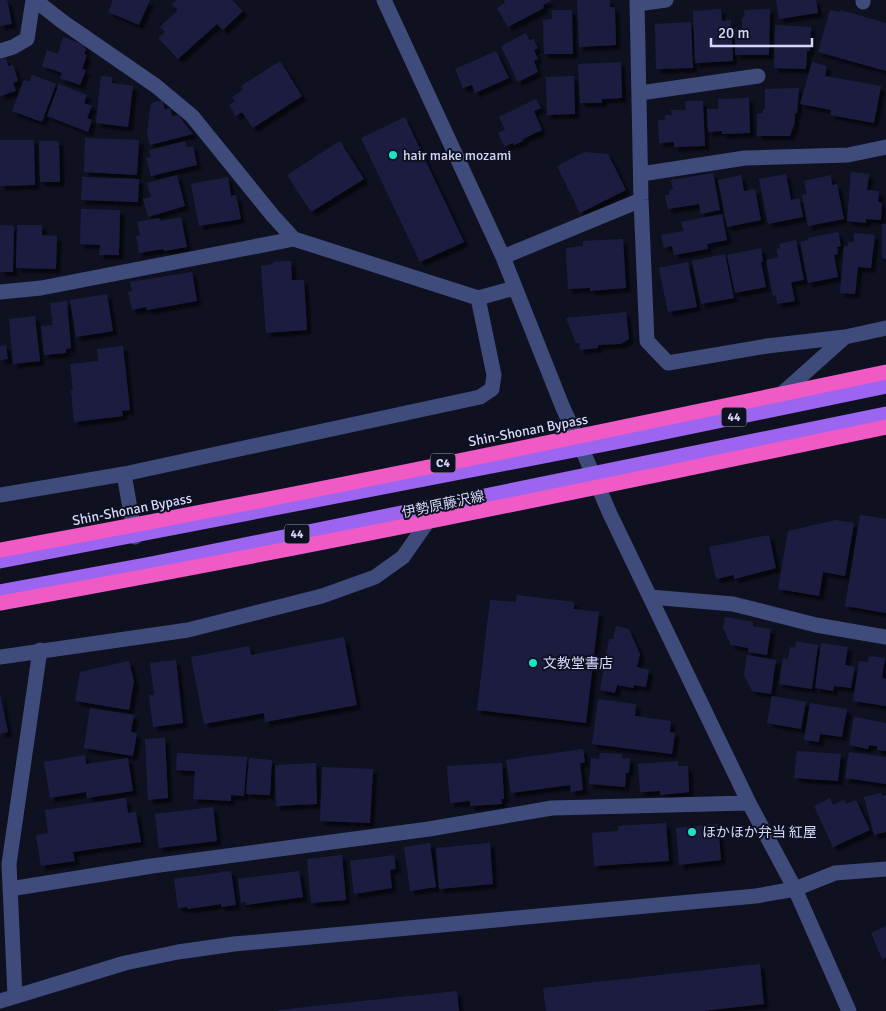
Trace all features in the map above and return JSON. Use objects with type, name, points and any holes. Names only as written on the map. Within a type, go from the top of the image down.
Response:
[{"type":"highway","name":"Shin-Shonan Bypass","points":[[0,550],[162,521],[886,372]]},
{"type":"highway","points":[[0,603],[168,572],[604,486],[886,427]]},
{"type":"main road","name":"伊勢原藤沢線","points":[[0,562],[582,449],[886,386]]},
{"type":"main road","name":"伊勢原藤沢線","points":[[0,592],[152,564],[886,414]]},
{"type":"street","points":[[0,51],[13,47],[27,39],[34,0],[62,22],[156,86],[192,116],[294,239]]},
{"type":"street","points":[[384,0],[503,257],[563,408],[610,514],[749,803],[796,889],[849,1011]]},
{"type":"street","points":[[666,0],[637,2],[642,174],[641,200],[647,341],[668,363],[767,346],[845,337],[886,328]]},
{"type":"street","points":[[640,92],[758,76]]},
{"type":"street","points":[[642,174],[745,158],[848,155],[886,147]]},
{"type":"street","points":[[503,257],[641,200]]},
{"type":"street","points":[[0,292],[41,288],[294,239],[478,298],[516,288]]},
{"type":"street","points":[[0,495],[124,474],[480,397],[492,389],[494,375],[478,298]]},
{"type":"street","points":[[762,411],[845,337]]},
{"type":"street","points":[[124,474],[135,537]]},
{"type":"street","points":[[0,657],[188,630],[322,596],[374,577],[403,558],[439,505]]},
{"type":"street","points":[[650,598],[733,604],[816,625],[886,637]]},
{"type":"street","points":[[15,996],[10,889],[5,864],[40,650]]},
{"type":"street","points":[[10,889],[152,866],[429,829],[552,808],[749,803]]},
{"type":"street","points":[[0,1001],[125,963],[197,949],[756,896],[796,889],[835,874],[886,869]]},
{"type":"building","points":[[0,0],[7,0],[12,24],[0,26]]},
{"type":"building","points":[[113,0],[150,0],[139,25],[108,12]]},
{"type":"building","points":[[177,0],[232,0],[243,11],[223,30],[217,24],[178,59],[158,38],[165,32],[160,27],[178,10],[172,4]]},
{"type":"building","points":[[504,0],[551,0],[543,5],[544,8],[508,27],[497,8],[505,3]]},
{"type":"building","points":[[577,0],[610,0],[610,7],[615,7],[616,45],[579,47]]},
{"type":"building","points":[[776,0],[816,0],[818,13],[779,19]]},
{"type":"building","points":[[721,9],[722,21],[731,20],[733,61],[695,63],[693,11]]},
{"type":"building","points":[[770,9],[769,55],[735,55],[735,28],[742,28],[742,17],[745,17],[744,10]]},
{"type":"building","points":[[552,10],[572,10],[573,54],[544,54],[543,20],[552,19]]},
{"type":"building","points":[[830,10],[840,12],[840,10],[886,23],[886,71],[818,52]]},
{"type":"building","points":[[691,22],[693,68],[656,69],[655,24]]},
{"type":"building","points":[[775,25],[811,27],[810,51],[807,51],[806,69],[774,68]]},
{"type":"building","points":[[526,33],[529,40],[533,39],[538,48],[534,50],[538,59],[534,61],[538,72],[518,82],[501,46]]},
{"type":"building","points":[[63,37],[84,45],[83,47],[86,49],[84,54],[87,55],[82,69],[86,70],[80,85],[60,78],[62,73],[42,66],[47,50],[58,54]]},
{"type":"building","points":[[496,51],[509,78],[475,93],[472,85],[463,88],[455,69]]},
{"type":"building","points":[[6,58],[8,66],[13,65],[18,81],[13,83],[16,91],[0,96],[0,59]]},
{"type":"building","points":[[280,61],[302,96],[253,128],[242,112],[236,116],[229,105],[235,101],[232,97],[243,90],[241,86]]},
{"type":"building","points":[[621,62],[622,98],[602,99],[602,103],[580,103],[578,64]]},
{"type":"building","points":[[812,62],[827,66],[825,76],[881,86],[874,123],[830,115],[831,110],[800,104]]},
{"type":"building","points":[[32,75],[56,84],[42,122],[12,111],[24,80],[29,82]]},
{"type":"building","points":[[101,76],[112,77],[112,83],[133,86],[128,127],[96,123]]},
{"type":"building","points":[[574,76],[575,114],[547,115],[546,77]]},
{"type":"building","points":[[59,84],[87,95],[84,103],[92,106],[87,118],[92,120],[88,132],[47,116]]},
{"type":"building","points":[[799,88],[797,114],[795,113],[795,122],[790,136],[757,136],[757,114],[763,113],[763,109],[765,109],[765,89]]},
{"type":"building","points":[[749,98],[750,133],[722,134],[722,131],[708,132],[707,109],[718,109],[718,99]]},
{"type":"building","points":[[536,99],[541,108],[534,111],[542,130],[523,139],[523,141],[505,147],[498,133],[505,130],[499,117]]},
{"type":"building","points":[[162,100],[165,109],[170,108],[172,116],[178,115],[193,134],[150,145],[147,134],[151,103]]},
{"type":"building","points":[[685,101],[703,101],[705,146],[674,147],[674,142],[659,143],[658,120],[665,120],[665,115],[672,115],[671,110],[686,110]]},
{"type":"building","points":[[405,117],[464,242],[420,262],[361,138]]},
{"type":"building","points":[[85,138],[139,140],[137,175],[84,172]]},
{"type":"building","points":[[0,140],[34,140],[35,185],[0,186]]},
{"type":"building","points":[[39,141],[59,141],[60,182],[40,182]]},
{"type":"building","points":[[185,141],[187,147],[193,146],[197,165],[151,176],[146,158],[151,157],[149,150]]},
{"type":"building","points":[[340,141],[364,179],[311,212],[287,175]]},
{"type":"building","points":[[584,152],[608,154],[626,190],[580,213],[557,166]]},
{"type":"building","points":[[851,172],[869,174],[867,190],[879,191],[878,202],[882,203],[881,220],[866,219],[866,223],[847,221]]},
{"type":"building","points":[[713,173],[720,210],[701,214],[699,204],[668,209],[665,195],[669,195],[669,190],[673,189],[671,180]]},
{"type":"building","points":[[786,174],[791,200],[799,198],[803,217],[768,224],[759,179]]},
{"type":"building","points":[[177,175],[185,206],[148,217],[143,199],[151,197],[147,183]]},
{"type":"building","points":[[741,175],[744,191],[755,189],[761,220],[727,227],[718,180]]},
{"type":"building","points":[[831,175],[832,185],[837,184],[844,219],[808,226],[802,195],[807,194],[804,181]]},
{"type":"building","points":[[82,177],[139,179],[138,202],[81,200]]},
{"type":"building","points":[[228,177],[231,196],[236,195],[241,219],[199,226],[191,184]]},
{"type":"building","points":[[81,209],[120,210],[119,255],[99,255],[100,245],[80,244]]},
{"type":"building","points":[[722,214],[727,240],[707,244],[708,249],[674,255],[672,246],[664,248],[661,235],[684,231],[681,222]]},
{"type":"building","points":[[181,217],[187,247],[139,253],[136,236],[140,235],[137,222],[159,218],[160,221]]},
{"type":"building","points":[[882,224],[886,224],[886,259],[882,258]]},
{"type":"building","points":[[0,225],[14,226],[13,272],[0,272]]},
{"type":"building","points":[[17,225],[42,225],[42,235],[57,236],[56,269],[16,268]]},
{"type":"building","points":[[838,232],[841,246],[837,247],[838,254],[834,255],[838,277],[808,283],[800,242],[809,240],[808,238]]},
{"type":"building","points":[[854,233],[875,235],[871,268],[858,267],[855,294],[840,293],[844,246],[848,246],[848,242],[854,242]]},
{"type":"building","points":[[623,239],[626,288],[590,291],[590,288],[568,289],[566,248],[583,246],[583,241]]},
{"type":"building","points":[[796,240],[804,280],[791,282],[795,301],[777,304],[776,295],[773,296],[766,260],[778,257],[776,249],[780,248],[779,244]]},
{"type":"building","points":[[761,248],[763,262],[761,262],[766,287],[735,293],[727,255]]},
{"type":"building","points":[[725,254],[734,298],[701,304],[692,261]]},
{"type":"building","points":[[291,261],[292,280],[304,280],[307,330],[266,333],[261,266],[273,264],[273,262]]},
{"type":"building","points":[[688,262],[697,307],[668,312],[659,268]]},
{"type":"building","points":[[192,272],[197,301],[147,310],[146,307],[132,310],[128,292],[132,291],[130,282]]},
{"type":"building","points":[[107,294],[113,331],[76,337],[70,300]]},
{"type":"building","points":[[67,301],[71,348],[66,349],[66,353],[44,355],[41,326],[53,325],[50,303]]},
{"type":"building","points":[[626,312],[629,339],[621,344],[598,345],[598,348],[580,350],[579,343],[576,343],[566,318]]},
{"type":"building","points":[[35,316],[40,361],[13,364],[9,319]]},
{"type":"building","points":[[6,345],[8,359],[0,360],[0,346]]},
{"type":"building","points":[[123,346],[130,410],[122,411],[123,416],[74,422],[70,364],[98,361],[97,349]]},
{"type":"building","points":[[860,515],[886,519],[886,613],[845,606]]},
{"type":"building","points":[[836,520],[854,523],[845,576],[823,572],[819,596],[778,589],[788,531]]},
{"type":"building","points":[[769,535],[776,568],[734,579],[734,575],[716,579],[709,547]]},
{"type":"building","points":[[517,595],[574,602],[574,609],[599,612],[586,723],[477,710],[490,600],[516,602]]},
{"type":"building","points":[[725,617],[753,622],[753,626],[771,629],[767,655],[748,652],[748,648],[731,645],[723,628]]},
{"type":"building","points":[[616,626],[629,629],[640,654],[637,667],[649,670],[646,687],[634,685],[633,688],[617,685],[615,693],[600,690],[609,639],[613,639]]},
{"type":"building","points":[[344,637],[357,705],[265,722],[264,713],[204,724],[191,657],[249,646],[251,655]]},
{"type":"building","points":[[796,641],[818,645],[812,689],[779,684],[783,658],[788,659],[790,647],[795,648]]},
{"type":"building","points":[[821,643],[848,647],[845,665],[855,667],[851,688],[834,686],[833,691],[815,688]]},
{"type":"building","points":[[747,655],[776,660],[771,694],[752,691],[744,675]]},
{"type":"building","points":[[869,656],[885,658],[882,678],[886,679],[886,706],[853,701],[859,661],[868,662]]},
{"type":"building","points":[[176,660],[183,723],[153,727],[149,695],[154,695],[150,663]]},
{"type":"building","points":[[129,661],[134,681],[129,710],[75,701],[80,672]]},
{"type":"building","points":[[0,694],[8,732],[0,734]]},
{"type":"building","points":[[772,696],[806,702],[801,729],[767,723]]},
{"type":"building","points":[[598,699],[636,704],[635,716],[671,721],[670,732],[675,733],[672,754],[592,744]]},
{"type":"building","points":[[810,703],[847,709],[842,737],[820,734],[819,742],[804,740]]},
{"type":"building","points":[[90,708],[134,715],[131,732],[137,733],[133,756],[84,748]]},
{"type":"building","points":[[854,717],[886,723],[886,751],[877,750],[877,746],[869,745],[868,749],[849,745]]},
{"type":"building","points":[[165,738],[168,798],[148,800],[145,739]]},
{"type":"building","points":[[583,749],[585,762],[580,763],[583,790],[571,792],[570,785],[511,793],[506,760]]},
{"type":"building","points":[[797,751],[841,754],[838,781],[794,778]]},
{"type":"building","points":[[849,752],[886,757],[886,784],[845,778]]},
{"type":"building","points":[[177,753],[247,757],[244,796],[231,795],[231,801],[193,799],[195,771],[176,770]]},
{"type":"building","points":[[600,753],[622,754],[622,758],[630,758],[629,773],[626,773],[625,787],[589,784],[591,758],[599,759]]},
{"type":"building","points":[[85,755],[86,764],[128,758],[133,791],[87,798],[86,792],[50,798],[44,762]]},
{"type":"building","points":[[249,758],[272,760],[270,795],[246,794]]},
{"type":"building","points":[[678,761],[678,766],[688,766],[689,792],[660,795],[660,791],[640,792],[638,764]]},
{"type":"building","points":[[316,763],[317,804],[276,806],[275,765]]},
{"type":"building","points":[[502,763],[504,799],[501,799],[502,804],[470,806],[470,801],[450,803],[447,766]]},
{"type":"building","points":[[322,767],[373,769],[370,823],[320,821]]},
{"type":"building","points":[[881,793],[882,796],[886,795],[886,832],[874,835],[864,797]]},
{"type":"building","points":[[126,798],[128,813],[136,812],[141,842],[73,852],[75,861],[41,866],[36,835],[48,833],[45,810]]},
{"type":"building","points":[[830,798],[833,805],[844,800],[846,804],[856,800],[870,830],[833,847],[814,806]]},
{"type":"building","points":[[213,807],[217,841],[159,848],[155,814]]},
{"type":"building","points":[[666,823],[669,861],[594,866],[592,833],[618,831],[618,826]]},
{"type":"building","points":[[718,824],[721,860],[679,865],[676,828]]},
{"type":"building","points":[[430,843],[436,887],[410,891],[404,847]]},
{"type":"building","points":[[490,843],[493,884],[439,889],[436,848]]},
{"type":"building","points":[[342,855],[346,900],[311,903],[307,859]]},
{"type":"building","points":[[394,855],[396,869],[390,870],[392,888],[354,894],[350,861]]},
{"type":"building","points":[[231,871],[236,905],[221,907],[221,904],[188,909],[187,907],[178,908],[174,879]]},
{"type":"building","points":[[299,871],[303,897],[246,905],[245,902],[241,903],[238,879]]},
{"type":"building","points":[[886,926],[886,958],[882,959],[871,933]]},
{"type":"building","points":[[760,964],[764,1004],[702,1011],[546,1011],[543,988]]},
{"type":"building","points":[[457,991],[459,1011],[278,1011],[278,1010]]},
{"type":"place","name":"hair make mozami","points":[[393,155]]},
{"type":"place","name":"文教堂書店","points":[[533,663]]},
{"type":"place","name":"ほかほか弁当 紅屋","points":[[692,832]]}]
